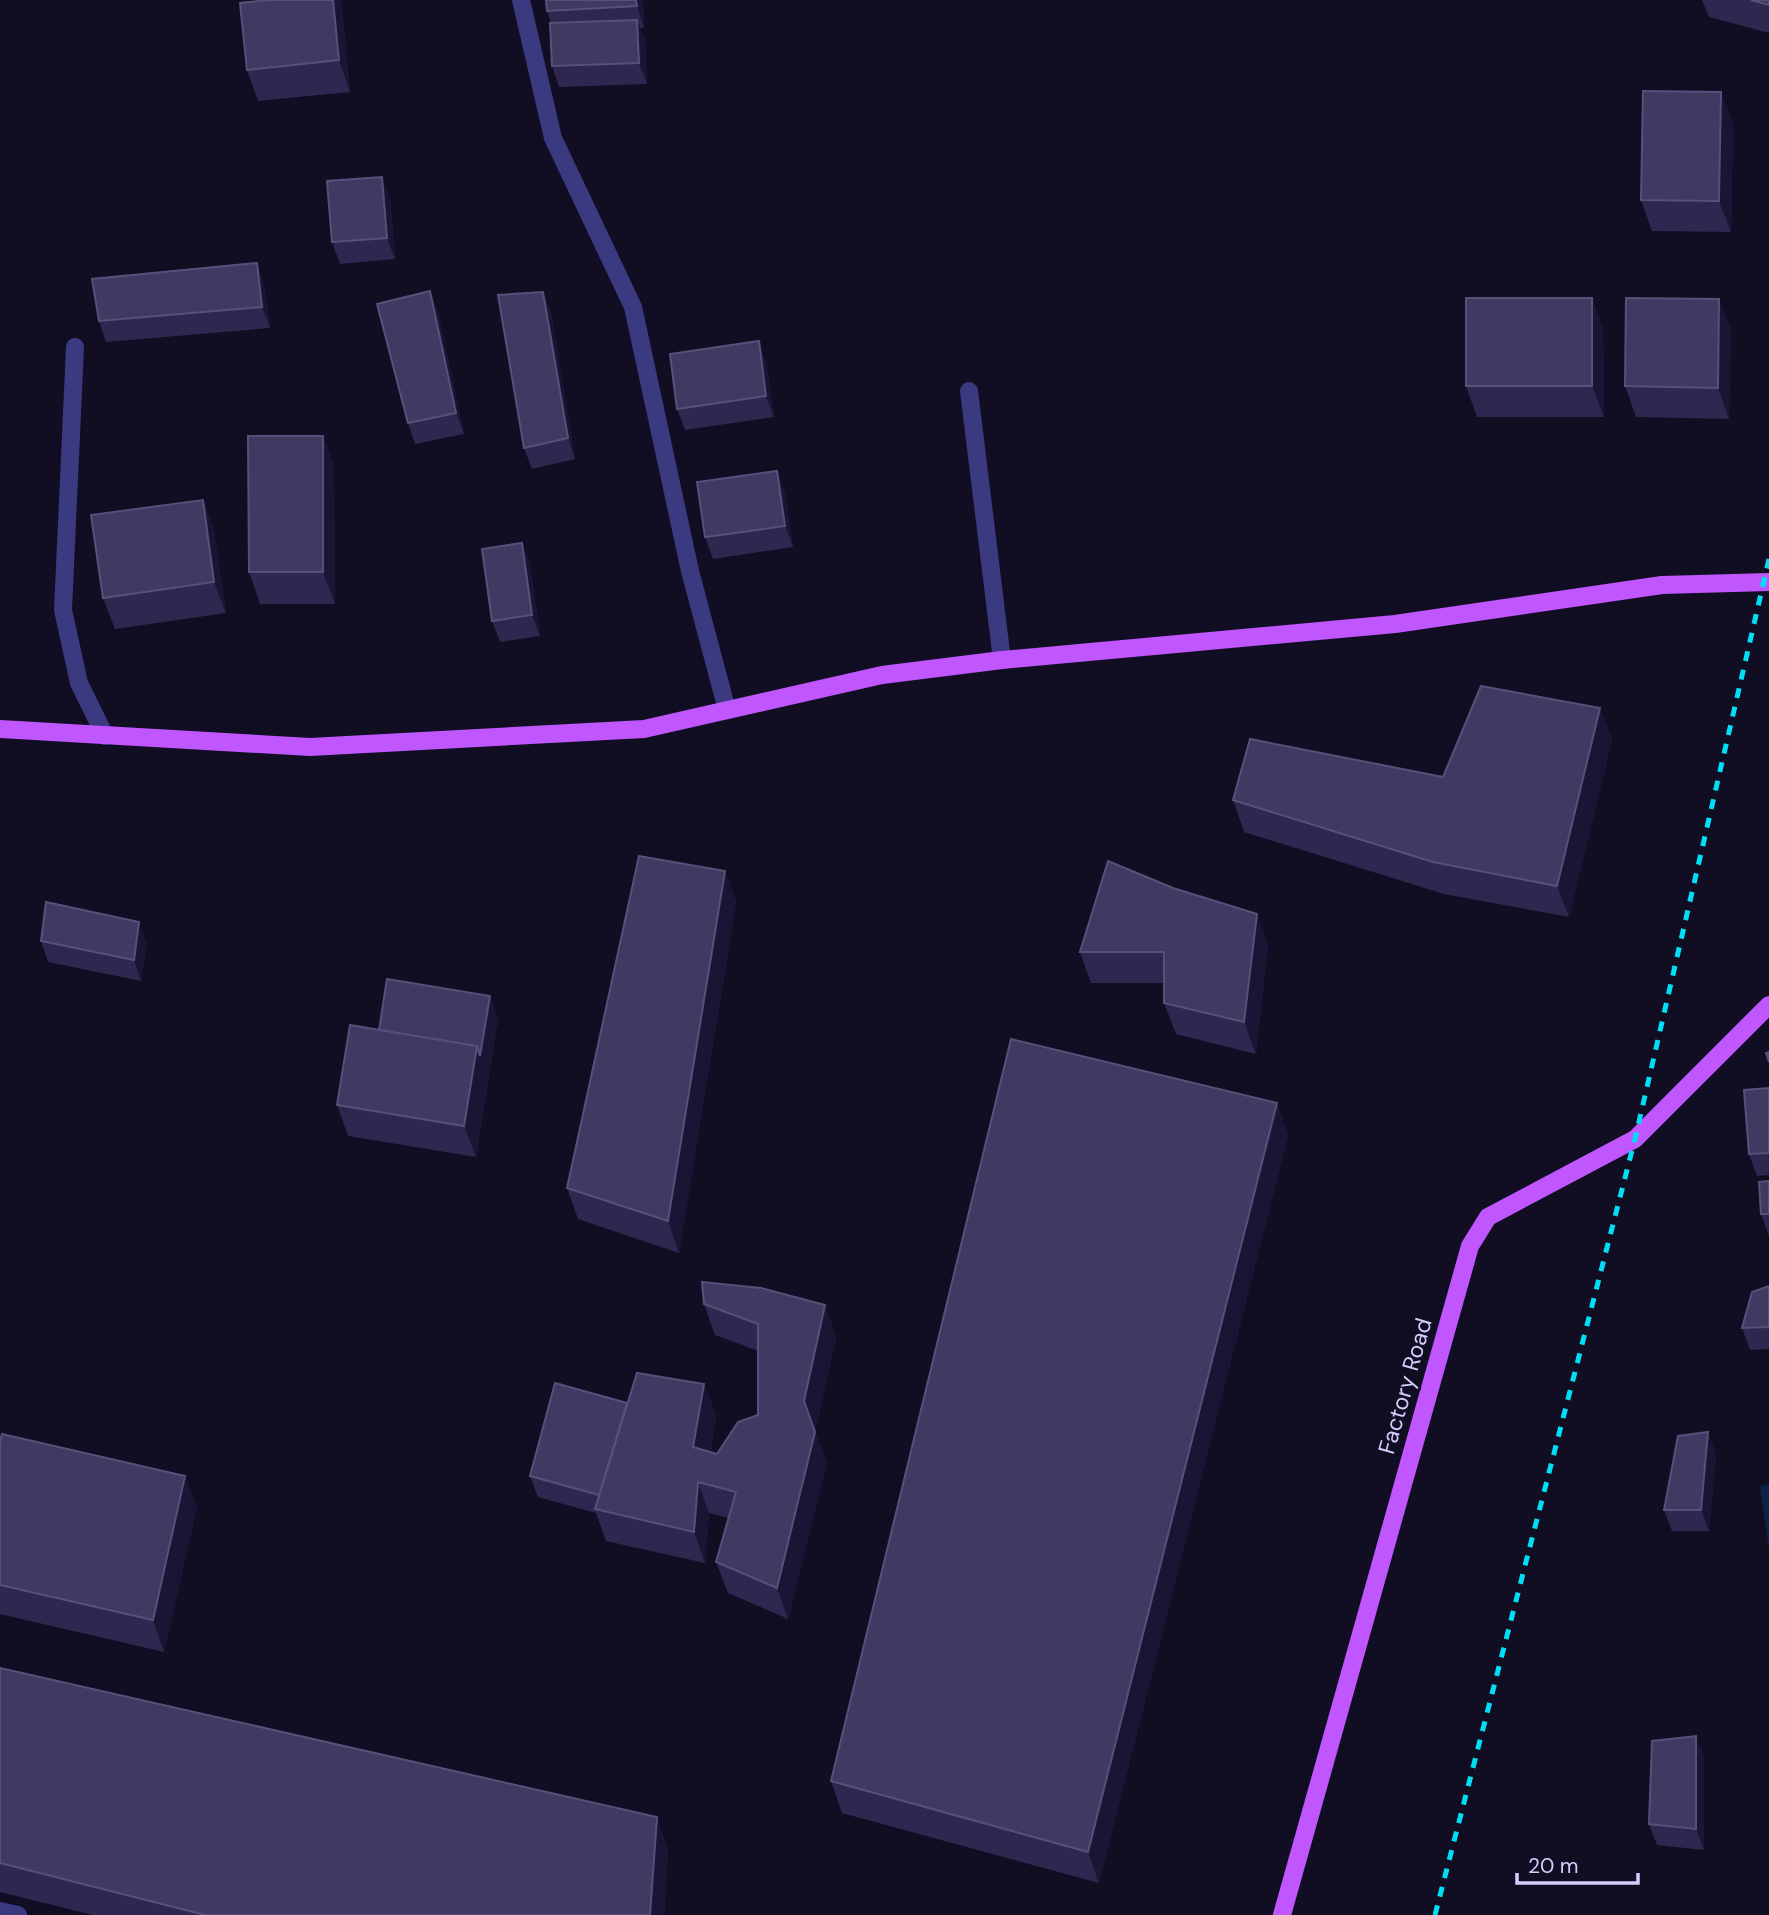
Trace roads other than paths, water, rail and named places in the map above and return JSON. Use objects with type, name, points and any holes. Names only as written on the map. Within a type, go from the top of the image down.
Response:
[{"type":"main road","points":[[0,729],[310,747],[645,729],[882,676],[1002,660],[1395,624],[1662,586],[1769,582]]},
{"type":"main road","name":"Factory Road","points":[[1282,1915],[1470,1246],[1488,1217],[1635,1139],[1769,1005]]},
{"type":"street","points":[[521,0],[553,138],[633,307],[690,571],[727,710]]},
{"type":"street","points":[[75,347],[63,610],[79,683],[105,736]]},
{"type":"street","points":[[969,391],[1002,660]]},
{"type":"street","points":[[0,1911],[18,1915]]},
{"type":"water","points":[[1769,1484],[1769,1551],[1760,1486]]},
{"type":"railway","points":[[1435,1915],[1635,1139],[1769,559]]}]
